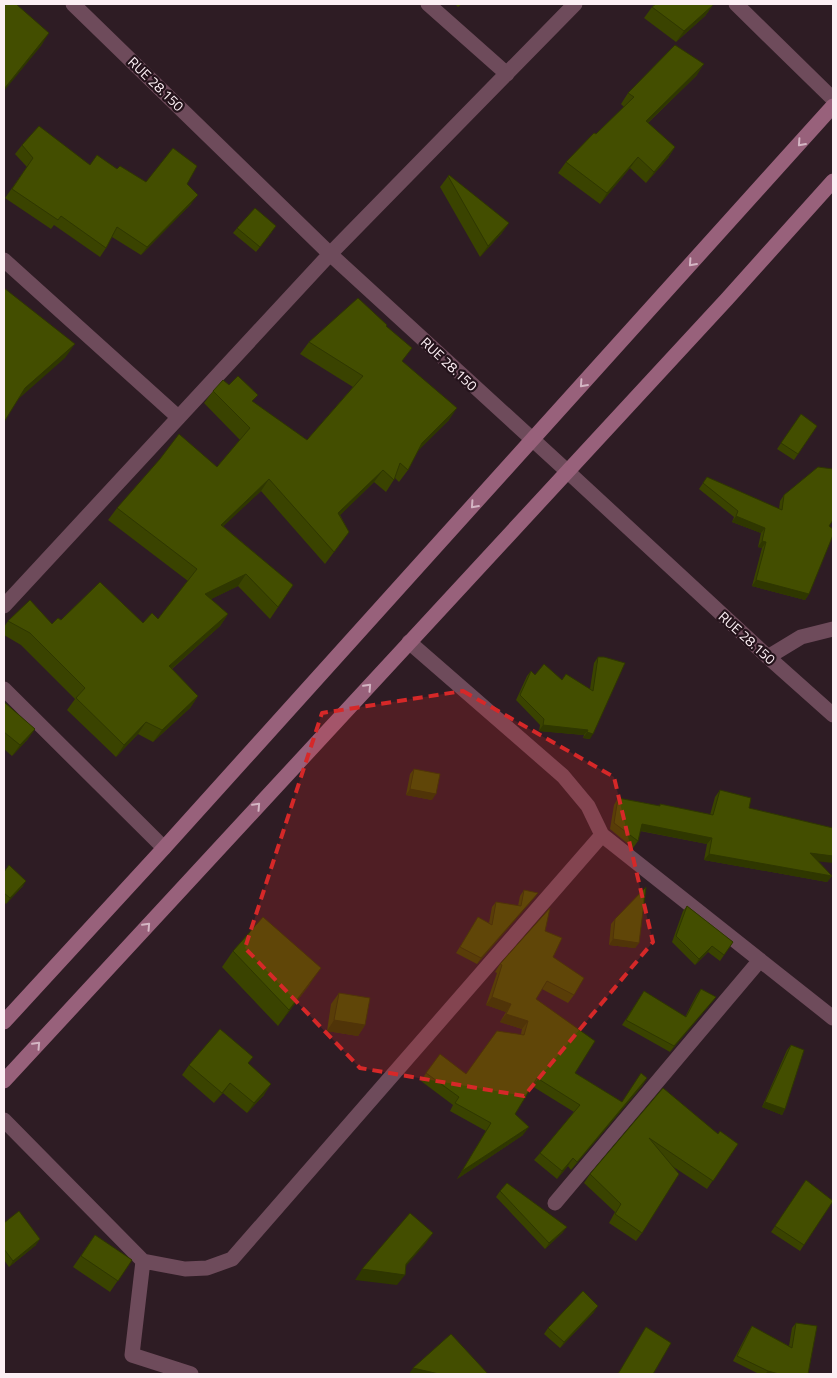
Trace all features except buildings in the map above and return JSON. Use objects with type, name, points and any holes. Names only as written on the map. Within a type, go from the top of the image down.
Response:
[{"type":"main road","points":[[4,1022],[164,848],[833,106]]},
{"type":"main road","points":[[4,1081],[833,180]]},
{"type":"street","name":"RUE 28.150","points":[[73,4],[330,254],[833,715]]},
{"type":"street","points":[[428,4],[507,74]]},
{"type":"street","points":[[4,606],[330,254],[575,4]]},
{"type":"street","points":[[736,4],[833,99]]},
{"type":"street","points":[[5,262],[178,417]]},
{"type":"street","points":[[768,657],[801,637],[833,629]]},
{"type":"street","points":[[409,642],[563,776],[588,806],[602,835],[833,1018]]},
{"type":"street","points":[[4,689],[164,848]]},
{"type":"street","points":[[4,1120],[143,1261],[184,1270],[207,1268],[232,1259],[602,835]]},
{"type":"street","points":[[554,1203],[760,960]]},
{"type":"street","points":[[143,1261],[132,1355],[192,1374]]},
{"type":"highlighted area","points":[[463,691],[614,777],[653,942],[524,1096],[360,1068],[245,948],[322,713]]}]
